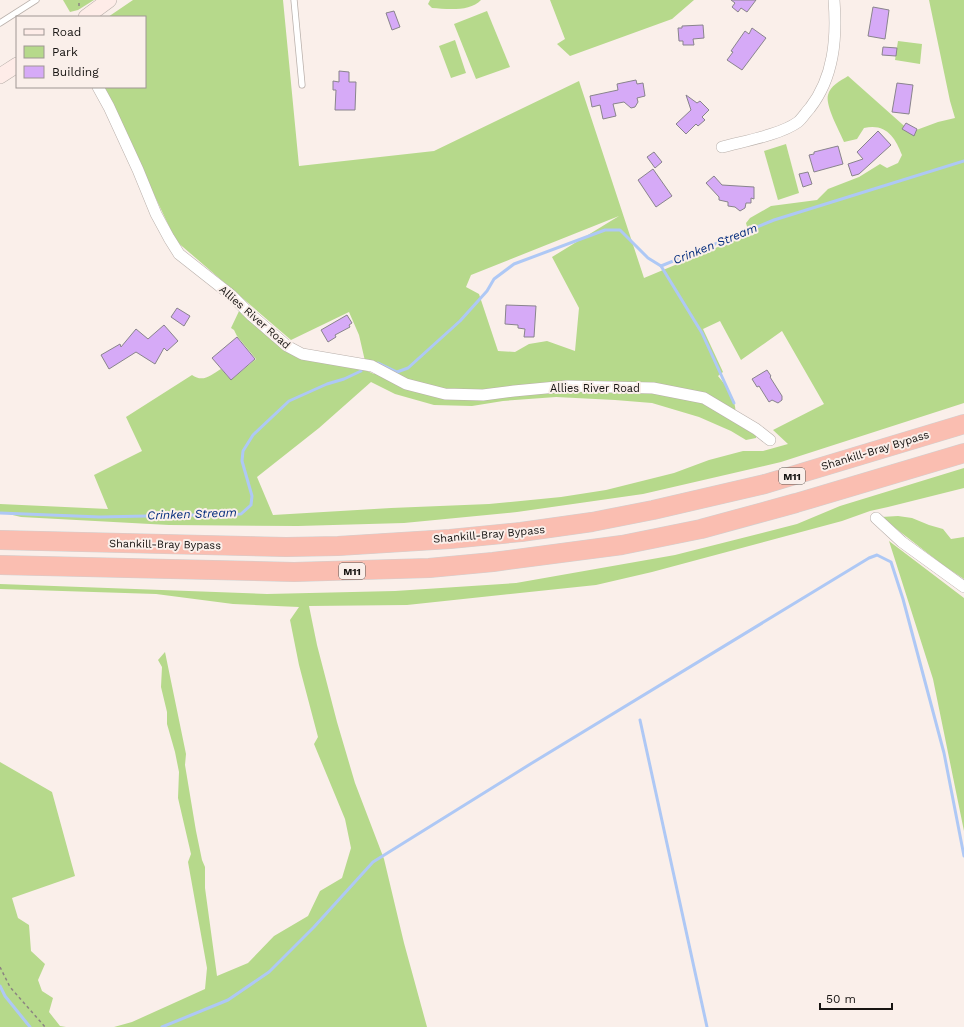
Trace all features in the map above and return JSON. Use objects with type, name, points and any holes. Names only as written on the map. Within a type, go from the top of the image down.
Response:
[{"type":"highway","points":[[928,434],[964,419]]},
{"type":"highway","name":"Shankill-Bray Bypass","points":[[0,540],[338,546],[450,539],[521,532],[592,522],[653,510],[765,484],[964,424]]},
{"type":"highway","name":"M11","points":[[0,565],[294,572],[421,569],[493,562],[622,545],[701,529],[796,503],[964,453]]},
{"type":"main road","points":[[87,16],[109,0]]},
{"type":"main road","points":[[1,72],[16,65]]},
{"type":"street","points":[[722,147],[773,134],[798,122],[812,105],[823,87],[831,65],[834,42],[834,0]]},
{"type":"street","name":"Allies River Road","points":[[99,88],[138,170],[156,214],[179,254],[231,295],[251,315],[287,346],[302,354],[372,366],[406,384],[445,394],[483,396],[514,391],[567,386],[653,388],[704,398],[756,429],[770,440]]},
{"type":"street","points":[[876,518],[902,542],[964,587]]},
{"type":"lane","points":[[0,23],[36,0]]},
{"type":"lane","points":[[294,0],[302,85]]},
{"type":"path","points":[[0,967],[10,987],[45,1027]]},
{"type":"green space","points":[[63,0],[94,0],[78,10],[70,12]]},
{"type":"green space","points":[[133,0],[283,0],[299,166],[434,151],[579,81],[644,278],[749,234],[746,223],[750,218],[771,206],[817,200],[828,189],[859,177],[880,164],[887,168],[898,163],[902,155],[893,137],[884,130],[872,127],[864,128],[857,139],[844,142],[833,119],[829,106],[828,95],[836,84],[848,76],[911,132],[938,122],[955,118],[950,101],[929,0],[964,0],[964,403],[781,462],[643,494],[517,512],[404,523],[298,526],[169,525],[21,517],[0,512],[0,504],[108,509],[94,475],[142,451],[126,417],[192,375],[203,378],[210,376],[221,369],[231,380],[256,359],[231,328],[240,309],[254,325],[282,349],[363,369],[374,374],[381,369],[365,361],[359,335],[349,312],[291,340],[176,241],[103,88],[146,88],[146,16],[109,16]],"holes":[[[619,216],[552,257],[579,308],[575,351],[547,341],[529,344],[515,352],[498,351],[479,294],[466,287],[471,275]],[[720,321],[741,360],[782,331],[824,404],[773,430],[788,444],[763,451],[743,451],[709,460],[674,473],[606,490],[561,497],[489,504],[273,515],[257,477],[319,428],[371,382],[395,394],[434,405],[472,406],[503,401],[556,397],[652,403],[699,417],[731,431],[746,440],[756,438],[757,432],[735,419],[736,413],[734,401],[726,386],[718,376],[723,372],[703,329]]]},
{"type":"green space","points":[[430,0],[481,0],[476,4],[465,8],[451,9],[432,8],[428,4]]},
{"type":"green space","points":[[550,0],[694,0],[672,19],[570,56],[557,44],[565,39]]},
{"type":"green space","points":[[487,11],[510,67],[476,79],[454,24]]},
{"type":"green space","points":[[455,40],[466,73],[451,78],[439,46]]},
{"type":"green space","points":[[898,41],[922,44],[920,64],[895,60]]},
{"type":"green space","points":[[786,144],[799,193],[778,200],[764,151]]},
{"type":"green space","points":[[964,468],[964,488],[870,511],[842,521],[652,572],[596,585],[407,605],[309,606],[317,645],[337,722],[355,783],[384,859],[404,943],[427,1027],[114,1027],[132,1022],[205,989],[207,968],[188,862],[191,854],[178,798],[179,772],[167,724],[167,712],[161,687],[162,667],[158,660],[165,652],[186,754],[185,765],[196,831],[202,860],[205,867],[205,888],[217,976],[248,963],[274,936],[308,916],[320,891],[342,878],[351,848],[345,819],[314,744],[318,737],[299,665],[290,620],[299,607],[233,604],[156,594],[0,589],[0,584],[267,594],[395,591],[516,583],[675,555],[797,524],[840,506]]},
{"type":"green space","points":[[898,516],[912,518],[943,529],[951,539],[964,537],[964,579],[943,565],[881,517]]},
{"type":"green space","points":[[889,541],[964,598],[964,831],[933,679]]},
{"type":"green space","points":[[0,762],[52,792],[75,876],[12,898],[18,918],[29,925],[31,951],[45,964],[38,980],[42,991],[53,998],[49,1012],[60,1026],[66,1027],[0,1027]]},
{"type":"building","points":[[731,0],[756,0],[747,12],[741,8],[738,12],[732,7],[735,3]]},
{"type":"building","points":[[873,7],[889,10],[885,39],[868,36]]},
{"type":"building","points":[[394,11],[400,27],[392,30],[386,13]]},
{"type":"building","points":[[703,25],[704,38],[693,39],[694,45],[683,45],[683,41],[679,41],[678,28],[682,28],[682,26]]},
{"type":"building","points":[[752,28],[766,38],[742,70],[727,60],[733,52],[731,51],[745,31],[749,34]]},
{"type":"building","points":[[883,47],[897,48],[896,56],[882,55]]},
{"type":"building","points":[[339,71],[349,72],[349,82],[356,82],[355,110],[335,110],[336,90],[333,90],[333,81],[339,82]]},
{"type":"building","points":[[636,80],[637,84],[643,83],[645,96],[637,98],[638,102],[635,107],[631,108],[624,102],[613,104],[616,116],[603,119],[600,105],[592,107],[590,96],[618,90],[617,84]]},
{"type":"building","points":[[897,83],[913,85],[909,114],[892,112]]},
{"type":"building","points":[[686,95],[697,103],[700,101],[709,110],[702,117],[705,120],[698,126],[696,124],[686,134],[676,124],[691,110]]},
{"type":"building","points":[[906,123],[917,129],[914,136],[902,129]]},
{"type":"building","points":[[878,131],[891,145],[859,174],[852,176],[848,164],[863,159],[857,152]]},
{"type":"building","points":[[838,146],[843,164],[814,172],[809,155],[814,154],[814,152]]},
{"type":"building","points":[[654,152],[662,162],[655,168],[647,157]]},
{"type":"building","points":[[653,169],[672,196],[656,207],[638,180]]},
{"type":"building","points":[[808,172],[812,184],[803,187],[799,174]]},
{"type":"building","points":[[714,176],[722,185],[754,187],[754,199],[751,198],[751,203],[746,203],[745,208],[740,211],[735,207],[728,206],[728,202],[719,200],[719,197],[706,183]]},
{"type":"building","points":[[506,305],[536,306],[534,337],[524,337],[525,329],[518,328],[518,325],[505,324]]},
{"type":"building","points":[[177,308],[190,316],[184,326],[171,317]]},
{"type":"building","points":[[347,315],[352,323],[349,325],[350,327],[335,335],[336,337],[328,342],[321,330]]},
{"type":"building","points":[[164,325],[178,341],[167,351],[164,348],[155,364],[136,352],[109,369],[101,355],[120,344],[121,347],[136,329],[148,339]]},
{"type":"building","points":[[237,337],[255,359],[231,380],[212,358]]},
{"type":"building","points":[[767,370],[782,396],[782,400],[778,403],[772,400],[769,402],[759,386],[757,387],[752,379]]},
{"type":"waterway","name":"Crinken Stream","points":[[378,363],[397,372],[408,368],[460,321],[487,291],[494,279],[514,264],[605,230],[620,230],[648,258],[661,266],[774,220],[964,161]]},
{"type":"waterway","points":[[661,266],[702,333],[734,403]]},
{"type":"waterway","name":"Crinken Stream","points":[[0,513],[100,517],[241,514],[251,505],[252,496],[242,461],[243,451],[253,435],[289,401],[361,371]]},
{"type":"waterway","points":[[162,1027],[228,1000],[269,972],[314,927],[373,862],[532,763],[869,558],[877,555],[891,562],[903,599],[944,753],[964,856]]},
{"type":"waterway","points":[[640,720],[707,1027]]},
{"type":"waterway","points":[[0,986],[5,996],[30,1027]]}]
